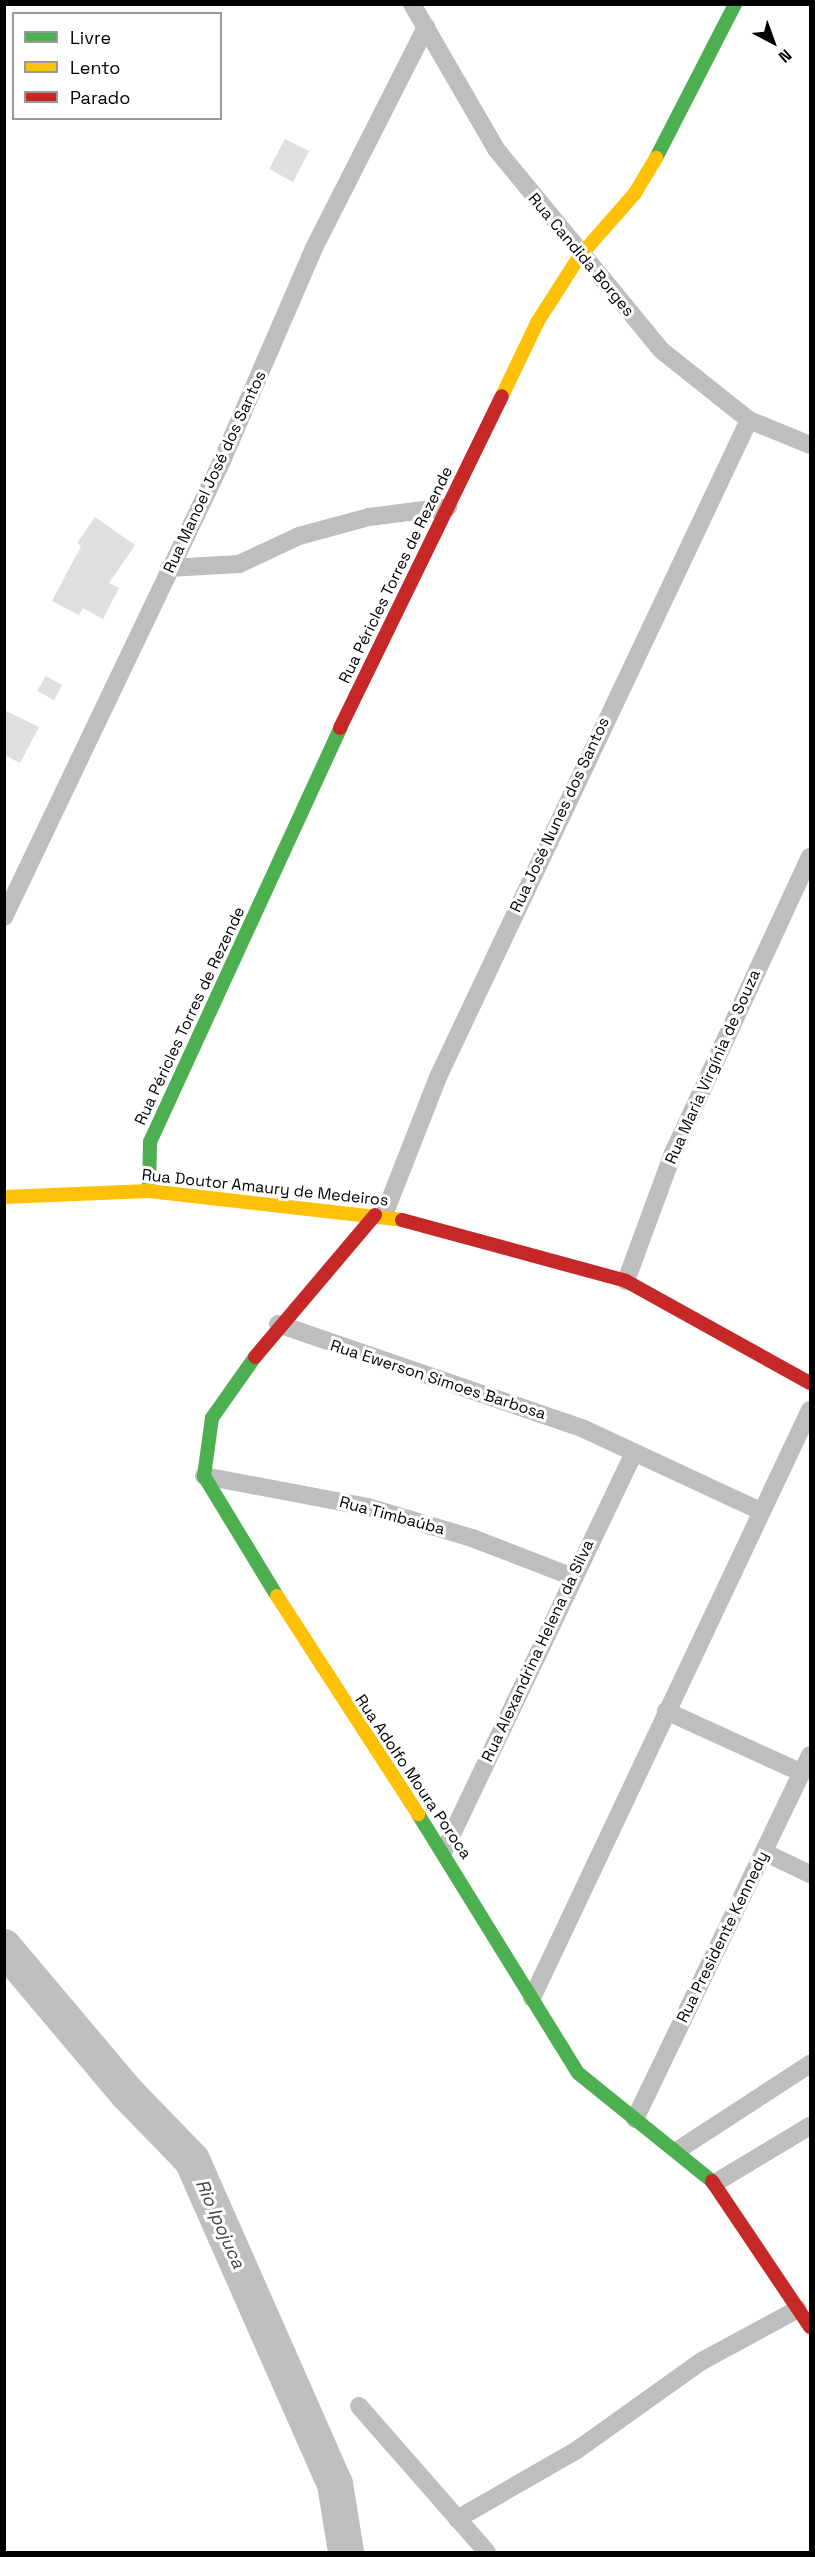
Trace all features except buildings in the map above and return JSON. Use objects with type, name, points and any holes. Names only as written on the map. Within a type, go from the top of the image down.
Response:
[{"type":"street","name":"Rua Candida Borges","points":[[412,4],[496,149],[579,257],[682,371],[749,420],[810,445]]},
{"type":"street","name":"Rua Péricles Torres de Rezende","points":[[149,1191],[150,1142],[448,507],[538,321],[579,257],[635,193],[694,92],[735,4]]},
{"type":"street","name":"Rua Manoel José dos Santos","points":[[4,917],[260,378],[314,248],[426,27]]},
{"type":"street","name":"Rua José Nunes dos Santos","points":[[380,1215],[444,1064],[749,420]]},
{"type":"street","points":[[169,568],[239,564],[299,536],[369,517],[448,507]]},
{"type":"street","name":"Rua Maria Virgínia de Souza","points":[[626,1281],[673,1153],[810,857]]},
{"type":"street","name":"Rua Doutor Amaury de Medeiros","points":[[4,1197],[149,1191],[380,1215],[626,1281],[810,1383]]},
{"type":"street","points":[[204,1476],[212,1418],[278,1324],[380,1215]]},
{"type":"street","name":"Rua Ewerson Simoes Barbosa","points":[[278,1324],[474,1388],[634,1452],[761,1511]]},
{"type":"street","points":[[532,1998],[810,1410]]},
{"type":"street","name":"Rua Alexandrina Helena da Silva","points":[[444,1851],[634,1452]]},
{"type":"street","name":"Rua Timbaúba","points":[[204,1476],[368,1507],[472,1538],[573,1577]]},
{"type":"street","name":"Rua Adolfo Moura Poroca","points":[[204,1476],[356,1724],[444,1851],[578,2073],[678,2150],[716,2183],[810,2327]]},
{"type":"street","points":[[666,1711],[802,1773]]},
{"type":"street","name":"Rua Presidente Kennedy","points":[[635,2119],[810,1755]]},
{"type":"street","points":[[764,1851],[810,1874]]},
{"type":"street","points":[[678,2150],[810,2064]]},
{"type":"street","points":[[716,2183],[810,2126]]},
{"type":"street","points":[[457,2519],[577,2450],[702,2361],[798,2309]]},
{"type":"street","points":[[359,2406],[487,2553]]},
{"type":"waterway","name":"Rio Ipojuca","points":[[4,1947],[127,2093],[192,2160],[335,2484],[346,2552]]},
{"type":"traffic: fast","points":[[656,158],[735,4]]},
{"type":"traffic: fast","points":[[149,1191],[150,1142],[340,728]]},
{"type":"traffic: fast","points":[[255,1357],[212,1418],[204,1476],[277,1596]]},
{"type":"traffic: fast","points":[[418,1814],[578,2073],[712,2181]]},
{"type":"traffic: slow","points":[[502,396],[538,321],[579,257],[635,193],[656,158]]},
{"type":"traffic: slow","points":[[4,1197],[149,1191],[402,1220]]},
{"type":"traffic: slow","points":[[277,1596],[418,1814]]},
{"type":"traffic: jam","points":[[340,728],[502,396]]},
{"type":"traffic: jam","points":[[255,1357],[375,1215]]},
{"type":"traffic: jam","points":[[402,1220],[626,1281],[810,1383]]},
{"type":"traffic: jam","points":[[712,2181],[810,2327]]}]
